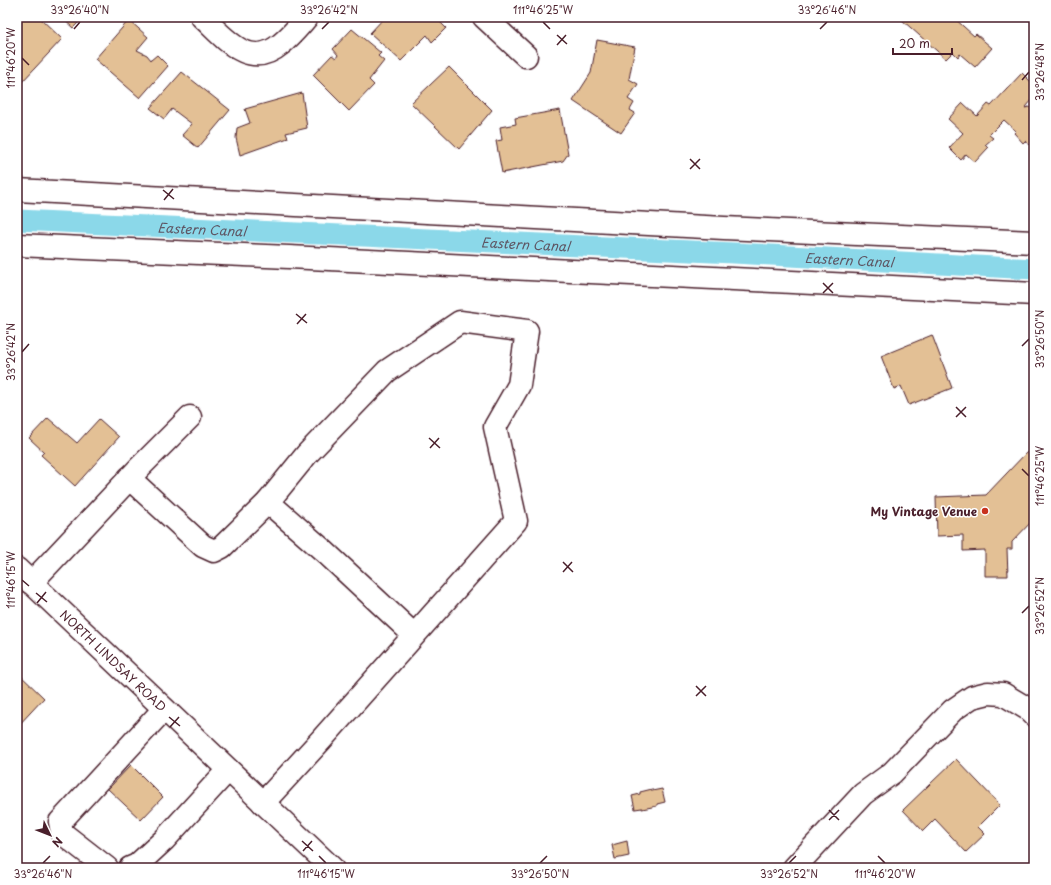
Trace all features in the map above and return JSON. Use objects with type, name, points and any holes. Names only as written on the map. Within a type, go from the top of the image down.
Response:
[{"type":"main road","points":[[202,17],[236,48],[245,53],[254,54],[264,53],[275,49],[283,43],[307,17]]},
{"type":"main road","points":[[484,17],[526,56]]},
{"type":"main road","points":[[17,190],[716,228],[1034,242]]},
{"type":"main road","points":[[17,245],[1034,294]]},
{"type":"main road","points":[[129,478],[203,546],[214,551],[222,548],[268,502],[307,454],[386,371],[460,322],[527,331],[519,386],[495,427],[516,521],[263,803]]},
{"type":"main road","points":[[24,576],[129,478],[190,417]]},
{"type":"main road","points":[[268,502],[325,552],[414,635]]},
{"type":"main road","name":"NORTH LINDSAY ROAD","points":[[24,576],[332,868]]},
{"type":"main road","points":[[794,868],[863,794],[892,773],[953,710],[972,697],[988,693],[1003,694],[1028,709],[1034,715]]},
{"type":"main road","points":[[107,868],[62,833],[60,822],[164,709]]},
{"type":"main road","points":[[130,868],[137,865],[164,840],[228,770]]},
{"type":"building","points":[[17,17],[39,17],[62,39],[21,83],[17,79]]},
{"type":"building","points":[[61,17],[84,17],[73,28]]},
{"type":"building","points":[[385,17],[390,17],[392,19],[395,17],[435,17],[446,28],[432,42],[427,35],[401,61],[370,33]]},
{"type":"building","points":[[905,17],[953,17],[974,36],[976,34],[992,48],[975,67],[960,54],[958,57],[953,52],[946,59],[902,20]]},
{"type":"building","points":[[129,20],[148,37],[137,50],[147,55],[151,60],[157,55],[168,66],[140,98],[95,59]]},
{"type":"building","points":[[352,29],[381,53],[378,56],[384,61],[369,80],[374,85],[349,111],[313,75],[332,55],[336,58],[338,55],[333,49]]},
{"type":"building","points":[[597,40],[635,47],[629,79],[638,84],[628,99],[634,103],[630,110],[635,113],[621,133],[573,101],[591,73]]},
{"type":"building","points":[[449,67],[492,110],[459,149],[411,103]]},
{"type":"building","points":[[182,72],[230,110],[198,148],[182,135],[192,124],[172,109],[164,119],[150,108]]},
{"type":"building","points":[[1022,73],[1034,85],[1034,98],[1025,108],[1029,107],[1032,110],[1032,116],[1034,115],[1034,148],[1025,141],[1023,143],[1014,133],[1016,131],[1004,120],[989,135],[993,138],[985,145],[988,148],[975,162],[966,154],[961,160],[949,148],[963,133],[948,119],[963,103],[977,116],[988,104],[991,106]]},
{"type":"building","points":[[302,93],[307,128],[286,133],[288,138],[240,155],[236,138],[237,128],[250,123],[245,109]]},
{"type":"building","points":[[560,110],[568,154],[563,161],[502,173],[496,141],[502,140],[500,127],[516,124],[515,118]]},
{"type":"building","points":[[932,335],[952,388],[909,405],[901,386],[894,389],[881,356]]},
{"type":"building","points":[[48,418],[77,443],[99,419],[119,437],[75,486],[41,455],[44,452],[29,438]]},
{"type":"building","name":"My Vintage Venue","points":[[1027,452],[1034,459],[1034,496],[1031,500],[1034,503],[1034,519],[1012,542],[1012,549],[1007,549],[1008,576],[985,576],[985,550],[963,551],[963,535],[937,536],[936,497],[986,495]]},
{"type":"building","points":[[17,672],[44,698],[17,727]]},
{"type":"building","points":[[956,759],[1000,805],[978,827],[985,834],[966,852],[935,819],[923,831],[903,810]]},
{"type":"building","points":[[131,765],[163,797],[141,820],[108,789]]},
{"type":"building","points":[[652,789],[652,791],[662,789],[665,802],[657,804],[657,806],[635,809],[632,796]]},
{"type":"building","points":[[627,841],[629,856],[615,859],[612,845]]},
{"type":"waterway","name":"Eastern Canal","points":[[17,220],[734,253],[1034,269]]},
{"type":"place","name":"My Vintage Venue","points":[[985,511]]}]
